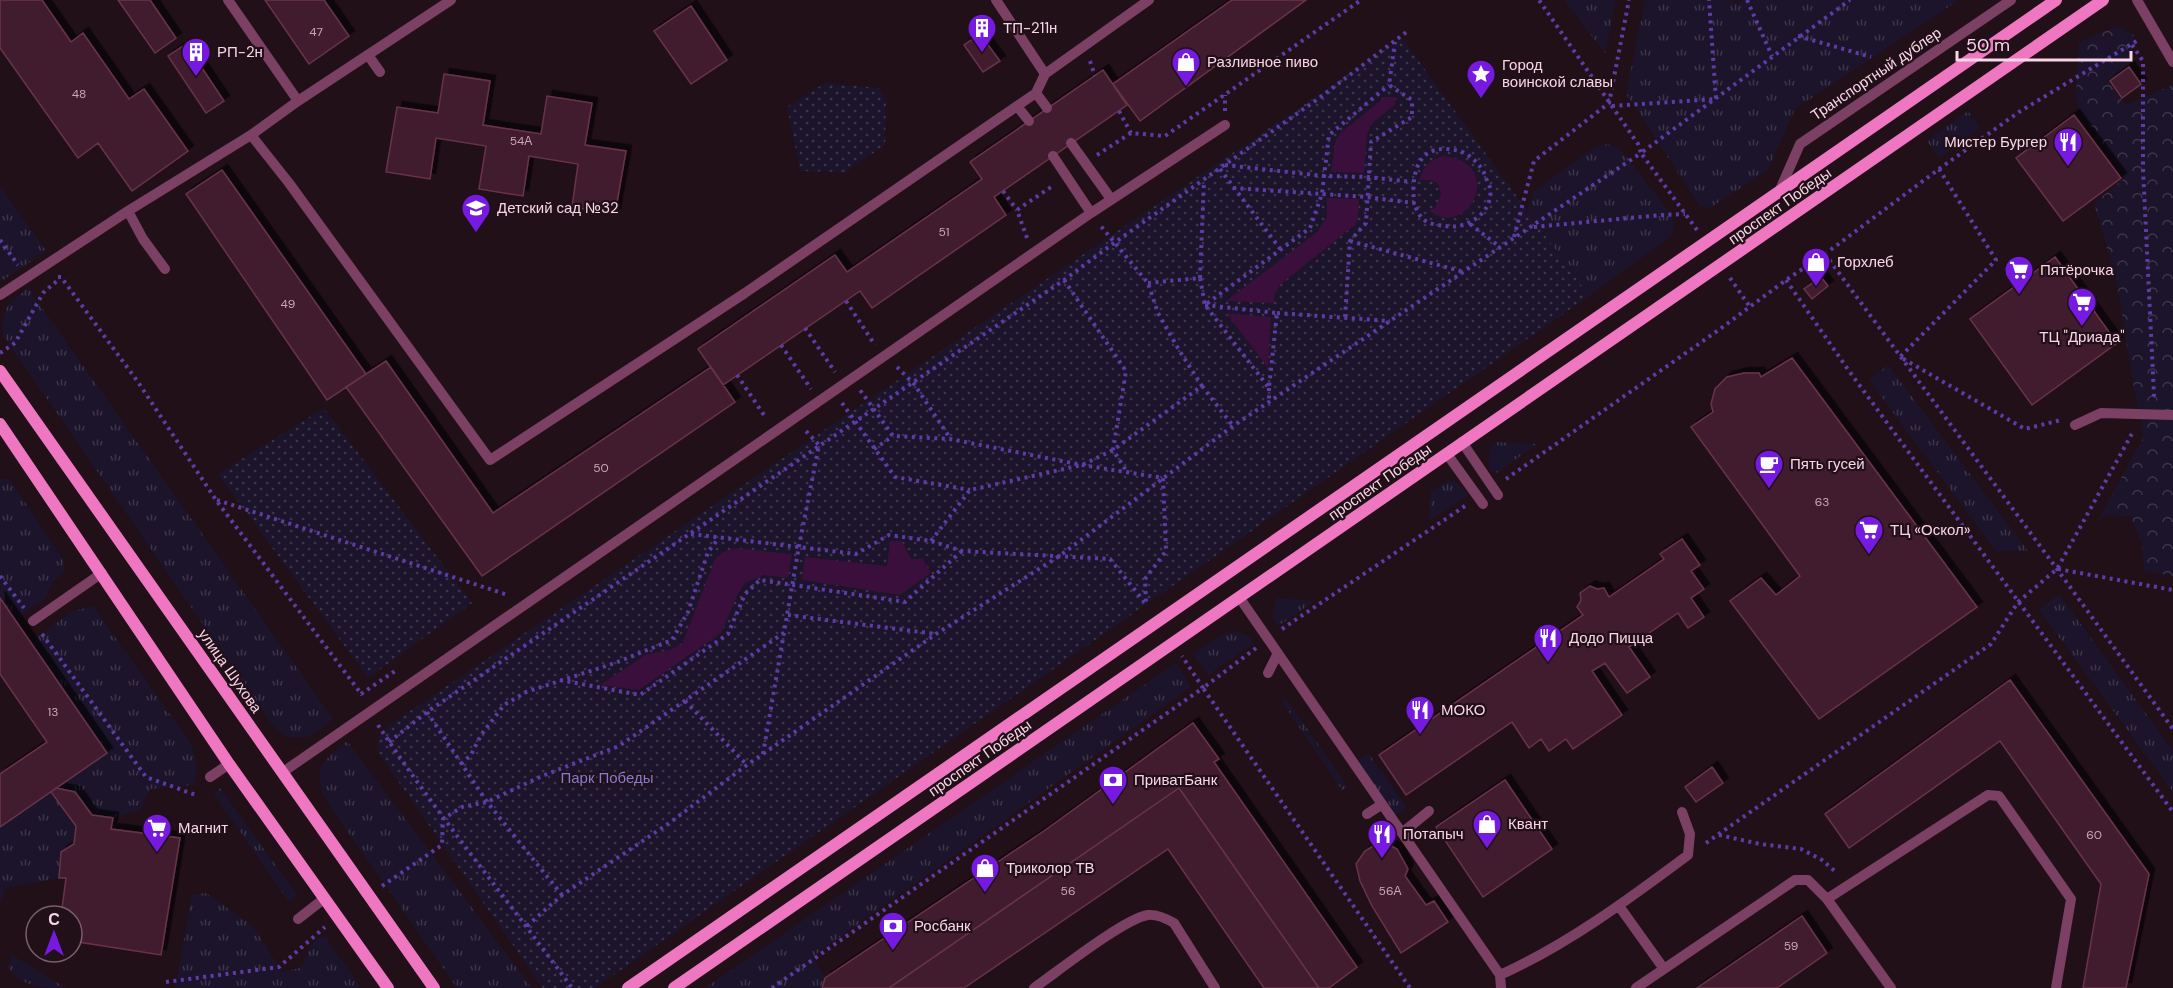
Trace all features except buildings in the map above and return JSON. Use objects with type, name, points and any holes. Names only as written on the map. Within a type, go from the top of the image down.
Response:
[{"type":"main road","name":"проспект Победы","points":[[628,988],[2056,0]]},
{"type":"main road","name":"проспект Победы","points":[[674,988],[2103,0]]},
{"type":"main road","name":"улица Шухова","points":[[0,371],[434,988]]},
{"type":"main road","points":[[0,424],[229,764],[388,988]]},
{"type":"lane","points":[[228,0],[298,101]]},
{"type":"lane","points":[[0,295],[128,211],[251,135],[298,101],[451,0]]},
{"type":"lane","points":[[996,0],[1045,74]]},
{"type":"lane","points":[[251,135],[296,193],[490,460],[745,293],[1036,93],[1045,74],[1149,0]]},
{"type":"lane","name":"Транспортный дублер","points":[[1779,192],[1800,144],[2011,0]]},
{"type":"lane","points":[[2137,0],[2173,62]]},
{"type":"lane","points":[[368,55],[380,72]]},
{"type":"lane","points":[[1036,93],[1047,108]]},
{"type":"lane","points":[[1017,106],[1029,121]]},
{"type":"lane","points":[[283,772],[795,420],[1111,199],[1225,125]]},
{"type":"lane","points":[[1071,144],[1111,199]]},
{"type":"lane","points":[[1053,156],[1091,213]]},
{"type":"lane","points":[[128,211],[143,239],[165,269]]},
{"type":"lane","points":[[2072,421],[2101,413],[2173,415]]},
{"type":"lane","points":[[1462,442],[1496,491]]},
{"type":"lane","points":[[1447,454],[1481,501]]},
{"type":"lane","points":[[33,621],[102,573]]},
{"type":"lane","points":[[1239,597],[1500,975],[1501,988]]},
{"type":"lane","points":[[1268,673],[1278,653]]},
{"type":"lane","points":[[210,777],[229,764]]},
{"type":"lane","points":[[1827,898],[1988,795],[1999,796],[2071,898],[2056,988]]},
{"type":"lane","points":[[1366,814],[1381,805]]},
{"type":"lane","points":[[1402,832],[1429,811]]},
{"type":"lane","points":[[1500,975],[1520,966],[1619,906],[1689,855],[1690,834],[1682,812]]},
{"type":"lane","points":[[1636,988],[1795,880],[1808,880],[1827,898],[1891,988]]},
{"type":"lane","points":[[298,919],[325,898]]},
{"type":"lane","points":[[1619,906],[1664,969]]},
{"type":"lane","points":[[1034,988],[1130,921],[1149,915],[1163,917],[1174,923],[1215,988]]},
{"type":"path","points":[[1086,162],[1131,133],[1165,136],[1361,0]]},
{"type":"path","points":[[1531,227],[1661,214],[1686,214],[1641,153],[1638,144],[1539,0]]},
{"type":"path","points":[[1610,104],[1629,0]]},
{"type":"path","points":[[1709,0],[1716,99]]},
{"type":"path","points":[[1747,0],[1772,56]]},
{"type":"path","points":[[526,926],[562,895],[668,824],[747,765],[936,634],[1060,555],[1233,426],[1641,153],[1850,0]]},
{"type":"path","points":[[1496,491],[2019,112],[2132,45],[2154,29]]},
{"type":"path","points":[[389,742],[427,712],[819,445],[914,384],[1064,280],[1409,30]]},
{"type":"path","points":[[1798,36],[1871,57]]},
{"type":"path","points":[[1205,305],[1310,228],[1322,194],[1329,135],[1389,85],[1395,42]]},
{"type":"path","points":[[1689,855],[1991,644],[2018,602],[2057,569],[2154,395],[2143,169],[2143,61],[2132,45]]},
{"type":"path","points":[[1345,317],[1350,241],[1366,223],[1371,142],[1412,117],[1412,100],[1389,85]]},
{"type":"path","points":[[1514,238],[1534,161],[1610,104],[1716,99]]},
{"type":"path","points":[[1119,111],[1131,133]]},
{"type":"path","points":[[1437,149],[1461,151],[1482,166],[1490,189],[1487,204],[1470,224],[1454,228],[1436,225],[1422,219],[1414,203],[1412,182],[1421,159],[1437,149]]},
{"type":"path","points":[[1225,165],[1324,176],[1368,177],[1412,182]]},
{"type":"path","points":[[1220,169],[1281,250]]},
{"type":"path","points":[[1900,357],[1996,260],[1939,169]]},
{"type":"path","points":[[1017,210],[1066,176]]},
{"type":"path","points":[[1204,180],[1200,278],[1205,305],[1269,388]]},
{"type":"path","points":[[1233,188],[1366,197],[1414,203]]},
{"type":"path","points":[[1003,191],[1017,210],[1027,239]]},
{"type":"path","points":[[1091,213],[1148,283],[1158,313],[1179,350],[1202,386],[1233,426]]},
{"type":"path","points":[[1470,224],[1500,247]]},
{"type":"path","points":[[0,240],[28,277],[60,277]]},
{"type":"path","points":[[1350,241],[1464,273]]},
{"type":"path","points":[[1825,254],[2173,729]]},
{"type":"path","points":[[1721,265],[1750,307]]},
{"type":"path","points":[[0,353],[15,343],[43,292],[60,277]]},
{"type":"path","points":[[60,277],[138,382],[216,500],[361,694],[389,742],[443,819],[572,988]]},
{"type":"path","points":[[1148,283],[1200,278]]},
{"type":"path","points":[[1064,280],[1126,371],[1113,450],[1127,472]]},
{"type":"path","points":[[1786,280],[1849,371],[2173,812]]},
{"type":"path","points":[[1205,305],[1390,321]]},
{"type":"path","points":[[1269,403],[1277,313]]},
{"type":"path","points":[[874,344],[883,337]]},
{"type":"path","points":[[1900,357],[2025,429],[2072,421]]},
{"type":"path","points":[[825,376],[844,364]]},
{"type":"path","points":[[737,375],[766,418]]},
{"type":"path","points":[[808,388],[817,382]]},
{"type":"path","points":[[914,384],[950,439]]},
{"type":"path","points":[[856,423],[896,477],[970,490],[1082,465],[1113,450],[1202,386]]},
{"type":"path","points":[[2143,398],[2154,395],[2163,397]]},
{"type":"path","points":[[875,410],[892,436]]},
{"type":"path","points":[[757,424],[775,412]]},
{"type":"path","points":[[874,449],[892,436],[950,439],[1082,465],[1163,478]]},
{"type":"path","points":[[763,755],[819,445]]},
{"type":"path","points":[[1146,604],[1144,579],[1166,550],[1163,478]]},
{"type":"path","points":[[931,540],[970,490]]},
{"type":"path","points":[[216,500],[508,595]]},
{"type":"path","points":[[772,988],[1203,688],[1268,639],[1481,501]]},
{"type":"path","points":[[690,534],[856,554],[889,536],[931,540],[962,551],[1060,555],[1110,560],[1158,622]]},
{"type":"path","points":[[461,764],[471,755],[481,735],[504,705],[526,692],[615,663],[672,640],[688,612],[708,552],[718,539]]},
{"type":"path","points":[[560,680],[640,695],[728,634],[745,594],[760,580],[905,602],[962,551]]},
{"type":"path","points":[[2057,569],[2173,590]]},
{"type":"path","points":[[0,576],[146,777],[196,795]]},
{"type":"path","points":[[498,602],[518,589]]},
{"type":"path","points":[[788,615],[936,634]]},
{"type":"path","points":[[487,802],[619,746],[785,632]]},
{"type":"path","points":[[1173,643],[1410,988]]},
{"type":"path","points":[[361,694],[400,668]]},
{"type":"path","points":[[685,701],[747,765]]},
{"type":"path","points":[[427,712],[487,802],[562,895]]},
{"type":"path","points":[[1718,834],[1760,844],[1801,849],[1822,860],[1849,884]]},
{"type":"green space","points":[[1564,0],[1616,0],[1605,53]]},
{"type":"green space","points":[[1645,0],[1733,0],[1737,4],[1744,0],[1959,0],[1795,109],[1768,170],[1710,208],[1700,206],[1626,94]]},
{"type":"green space","points":[[2118,26],[2135,36],[2131,62],[2107,80],[2126,105],[2173,85],[2173,576],[2144,571],[2142,544],[2131,517],[2108,515],[2098,520],[2142,440],[2142,420],[2134,389],[2117,283],[2094,203],[2125,178],[2078,108],[2076,94],[2079,42]]},
{"type":"green space","name":"Парк Победы","points":[[1402,38],[1589,296],[595,988],[543,988],[377,751],[379,735],[391,724]]},
{"type":"green space","points":[[825,83],[880,88],[886,101],[885,145],[846,172],[800,171],[787,107]]},
{"type":"green space","points":[[1968,111],[1980,128],[1939,158],[1927,141]]},
{"type":"green space","points":[[1608,144],[1621,150],[1672,215],[1674,227],[1671,236],[1589,296],[1527,210],[1533,192],[1595,147]]},
{"type":"green space","points":[[0,186],[46,251],[0,281]]},
{"type":"green space","points":[[28,288],[333,719],[309,737],[287,737],[274,727],[3,335],[3,319],[7,307]]},
{"type":"green space","points":[[1888,365],[2028,551],[1996,551],[1869,380]]},
{"type":"green space","points":[[324,408],[472,603],[368,678],[218,474]]},
{"type":"green space","points":[[1497,442],[1537,444],[1494,475],[1488,463],[1491,446]]},
{"type":"green space","points":[[9,478],[63,559],[65,571],[53,582],[45,599],[15,619],[0,597],[0,479]]},
{"type":"green space","points":[[1448,481],[1455,481],[1469,495],[1429,521],[1431,491]]},
{"type":"green space","points":[[2059,594],[2173,751],[2173,792],[2039,610]]},
{"type":"green space","points":[[1277,598],[1315,601],[1278,626],[1272,616]]},
{"type":"green space","points":[[93,606],[191,744],[197,765],[194,785],[150,789],[140,810],[113,818],[92,815],[75,792],[56,788],[107,753],[31,642],[71,612]]},
{"type":"green space","points":[[1239,632],[1248,636],[1255,643],[1208,675],[1193,654],[1225,633]]},
{"type":"green space","points":[[1176,663],[1191,687],[812,957],[825,978],[822,988],[705,988]]},
{"type":"green space","points":[[1285,697],[1348,787],[1342,790],[1282,702]]},
{"type":"green space","points":[[347,741],[532,988],[457,988],[327,802],[319,773],[325,761]]},
{"type":"green space","points":[[1368,753],[1407,808],[1395,816],[1358,761]]},
{"type":"green space","points":[[220,788],[297,895],[289,902],[214,794]]},
{"type":"green space","points":[[51,792],[76,826],[74,844],[61,852],[59,878],[6,888],[0,905],[0,827]]},
{"type":"green space","points":[[206,893],[253,926],[282,972],[300,968],[314,941],[324,935],[361,988],[175,988],[192,895]]},
{"type":"green space","points":[[12,955],[66,988],[41,987],[26,983],[8,967]]},
{"type":"shaded area","points":[[1385,97],[1396,97],[1395,105],[1371,124],[1367,135],[1364,173],[1331,172],[1335,142],[1340,133]]},
{"type":"shaded area","points":[[1443,156],[1461,160],[1472,169],[1477,180],[1477,191],[1472,203],[1465,212],[1454,217],[1441,217],[1428,211],[1435,208],[1441,194],[1438,184],[1431,180],[1419,180],[1427,165]]},
{"type":"shaded area","points":[[1327,198],[1359,199],[1358,218],[1355,225],[1281,284],[1275,294],[1274,303],[1226,301],[1317,232],[1327,217]]},
{"type":"shaded area","points":[[1226,313],[1271,317],[1268,368]]},
{"type":"shaded area","points":[[890,541],[902,541],[911,559],[923,559],[931,573],[900,595],[802,580],[805,557],[887,566]]},
{"type":"shaded area","points":[[734,548],[792,554],[788,578],[764,575],[745,583],[721,633],[639,690],[600,685],[647,654],[670,650],[682,644],[715,559],[723,552]]},
{"type":"place","name":"ТП-211н","points":[[982,54]]},
{"type":"place","name":"РП-2н","points":[[196,78]]},
{"type":"place","name":"Разливное пиво","points":[[1186,88]]},
{"type":"place","name":"Город воинской славы","points":[[1481,100]]},
{"type":"place","name":"Мистер Бургер","points":[[2068,168]]},
{"type":"place","name":"Детский сад №32","points":[[476,234]]},
{"type":"place","name":"Горхлеб","points":[[1816,288]]},
{"type":"place","name":"Пятёрочка","points":[[2019,296]]},
{"type":"place","name":"ТЦ \"Дриада\"","points":[[2082,328]]},
{"type":"place","name":"Пять гусей","points":[[1769,490]]},
{"type":"place","name":"ТЦ «Оскол»","points":[[1869,556]]},
{"type":"place","name":"Додо Пицца","points":[[1548,664]]},
{"type":"place","name":"МОКО","points":[[1420,736]]},
{"type":"place","name":"ПриватБанк","points":[[1113,806]]},
{"type":"place","name":"Квант","points":[[1487,850]]},
{"type":"place","name":"Магнит","points":[[157,854]]},
{"type":"place","name":"Потапыч","points":[[1382,860]]},
{"type":"place","name":"Триколор ТВ","points":[[985,894]]},
{"type":"place","name":"Росбанк","points":[[893,952]]}]
